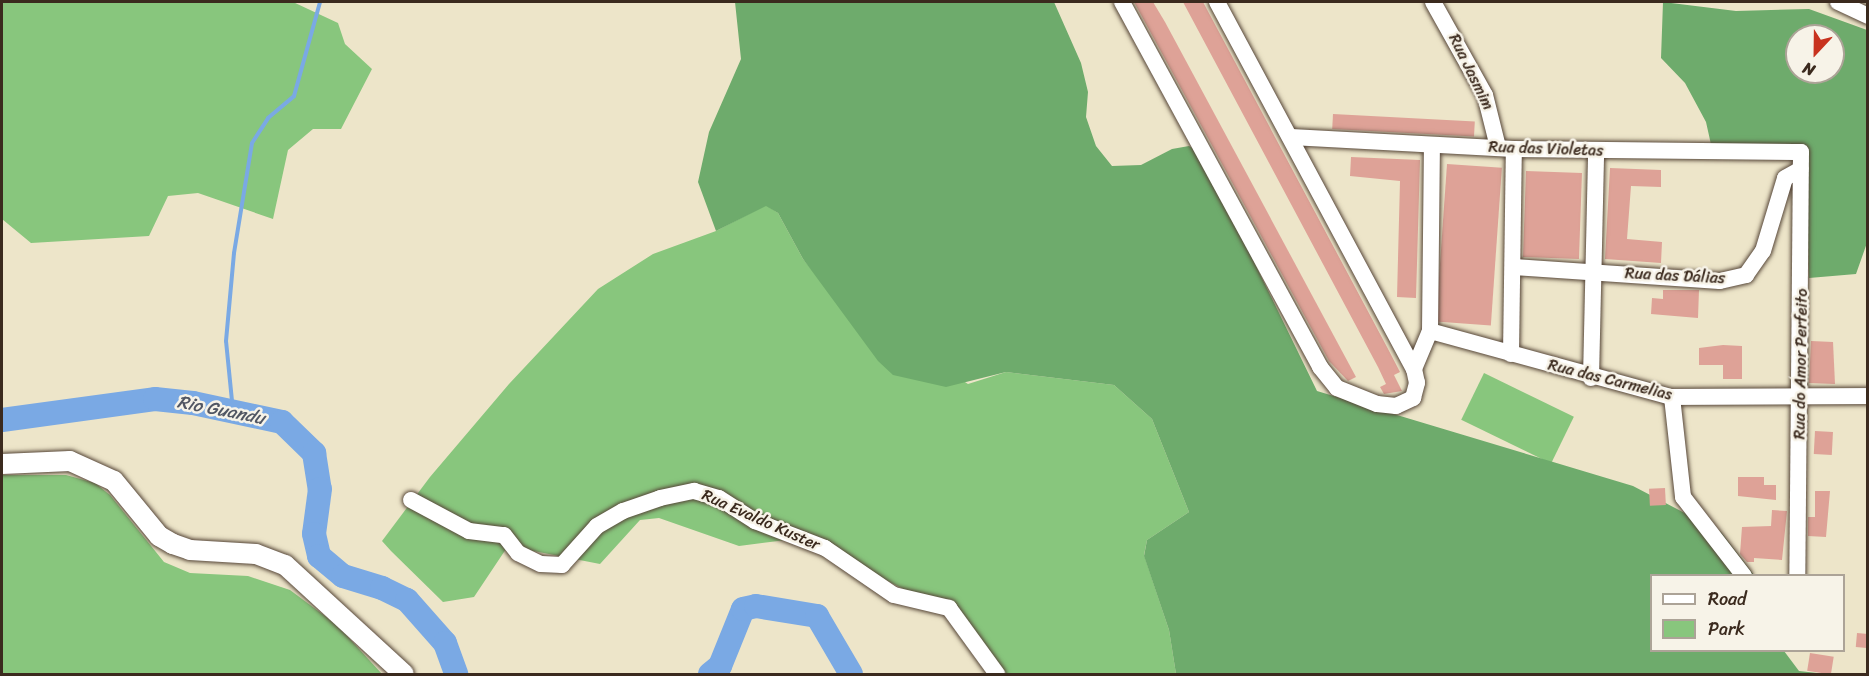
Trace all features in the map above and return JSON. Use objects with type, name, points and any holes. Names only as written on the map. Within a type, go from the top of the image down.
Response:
[{"type":"street","points":[[1122,2],[1330,381],[1349,395],[1396,406],[1406,404],[1416,392],[1414,369],[1217,2]]},
{"type":"street","name":"Rua Jasmim","points":[[1433,2],[1485,95],[1506,148],[1514,267],[1511,354]]},
{"type":"street","points":[[1838,2],[1868,16]]},
{"type":"street","name":"Rua das Violetas","points":[[1291,137],[1596,151],[1801,152]]},
{"type":"street","points":[[1414,369],[1430,331],[1432,145]]},
{"type":"street","points":[[1591,378],[1596,151]]},
{"type":"street","name":"Rua do Amor Perfeito","points":[[1797,574],[1801,152]]},
{"type":"street","name":"Rua das Dálias","points":[[1514,267],[1720,281],[1746,274],[1763,251],[1785,178],[1801,169]]},
{"type":"street","name":"Rua das Carmelias","points":[[1430,331],[1591,378],[1672,397],[1868,396]]},
{"type":"street","points":[[1672,397],[1683,497],[1742,574]]},
{"type":"street","points":[[2,464],[41,459],[70,461],[114,481],[159,536],[173,544],[190,550],[256,554],[285,565],[404,675]]},
{"type":"street","name":"Rua Evaldo Kuster","points":[[411,500],[469,531],[504,535],[518,553],[541,564],[562,565],[597,526],[622,511],[694,491],[719,498],[755,521],[825,548],[894,594],[949,608],[997,675]]},
{"type":"green space","points":[[2,2],[293,2],[338,23],[345,44],[372,69],[341,129],[313,129],[288,150],[273,219],[198,193],[168,196],[149,236],[31,243],[2,219]]},
{"type":"green space","points":[[735,2],[1054,2],[1081,63],[1088,92],[1086,117],[1096,146],[1112,166],[1141,165],[1172,149],[1189,146],[1201,153],[1317,391],[1633,486],[1721,532],[1753,574],[1650,574],[1650,652],[1785,652],[1799,671],[1826,674],[1176,674],[1169,630],[1144,556],[1147,540],[1189,512],[1152,419],[1114,385],[1006,372],[946,387],[893,375],[878,361],[803,259],[778,213],[766,206],[716,231],[698,182],[709,132],[741,59]]},
{"type":"green space","points":[[1663,2],[1736,11],[1809,9],[1867,30],[1868,240],[1856,274],[1809,278],[1806,156],[1714,158],[1706,122],[1685,83],[1661,58]]},
{"type":"green space","points":[[766,205],[778,213],[803,259],[836,300],[968,384],[1006,372],[1114,385],[1152,419],[1189,512],[1147,540],[1144,555],[1169,630],[1176,674],[989,674],[952,614],[843,558],[786,540],[739,546],[659,518],[640,520],[600,564],[508,546],[474,597],[443,602],[382,541],[430,477],[509,384],[598,289],[653,254],[716,231]]},
{"type":"green space","points":[[1484,373],[1574,417],[1551,464],[1461,420]]},
{"type":"green space","points":[[2,475],[66,475],[95,483],[110,495],[164,562],[190,573],[248,576],[290,590],[337,625],[382,674],[2,674]]},
{"type":"building","points":[[1134,2],[1153,2],[1165,22],[1356,377],[1348,381],[1329,361]]},
{"type":"building","points":[[1183,2],[1203,2],[1400,372],[1394,375],[1402,391],[1384,394],[1380,387],[1386,384],[1378,367]]},
{"type":"building","points":[[1333,114],[1475,121],[1474,136],[1332,129]]},
{"type":"building","points":[[1351,157],[1420,160],[1416,298],[1397,297],[1400,181],[1350,176]]},
{"type":"building","points":[[1447,164],[1502,168],[1491,325],[1436,322]]},
{"type":"building","points":[[1610,168],[1661,170],[1661,187],[1631,186],[1627,239],[1662,242],[1661,263],[1605,259]]},
{"type":"building","points":[[1526,171],[1582,173],[1579,259],[1523,257]]},
{"type":"building","points":[[1663,290],[1699,290],[1698,318],[1651,314],[1652,298],[1663,299]]},
{"type":"building","points":[[1811,341],[1833,342],[1835,384],[1809,383]]},
{"type":"building","points":[[1723,345],[1742,346],[1742,379],[1723,379],[1723,365],[1699,365],[1699,348]]},
{"type":"building","points":[[1815,431],[1833,432],[1832,455],[1814,454]]},
{"type":"building","points":[[1738,477],[1764,477],[1764,485],[1776,485],[1776,500],[1738,496]]},
{"type":"building","points":[[1665,488],[1666,505],[1650,506],[1649,489]]},
{"type":"building","points":[[1815,491],[1830,491],[1826,537],[1808,536],[1808,517],[1815,517]]},
{"type":"building","points":[[1772,510],[1787,511],[1782,560],[1754,558],[1754,562],[1747,562],[1740,554],[1742,527],[1771,526]]},
{"type":"building","points":[[1857,633],[1868,634],[1867,648],[1856,647]]},
{"type":"building","points":[[1810,653],[1834,657],[1831,674],[1807,671]]},
{"type":"waterway","points":[[233,411],[226,341],[234,253],[252,143],[268,118],[294,96],[320,2]]},
{"type":"waterway","name":"Rio Guandu","points":[[2,420],[155,399],[193,403],[282,422],[314,453],[320,489],[314,534],[319,556],[343,576],[382,588],[407,600],[445,643],[456,674]]},
{"type":"waterway","name":"Rio Guandu","points":[[710,674],[720,666],[743,609],[756,606],[817,616],[851,674]]}]
